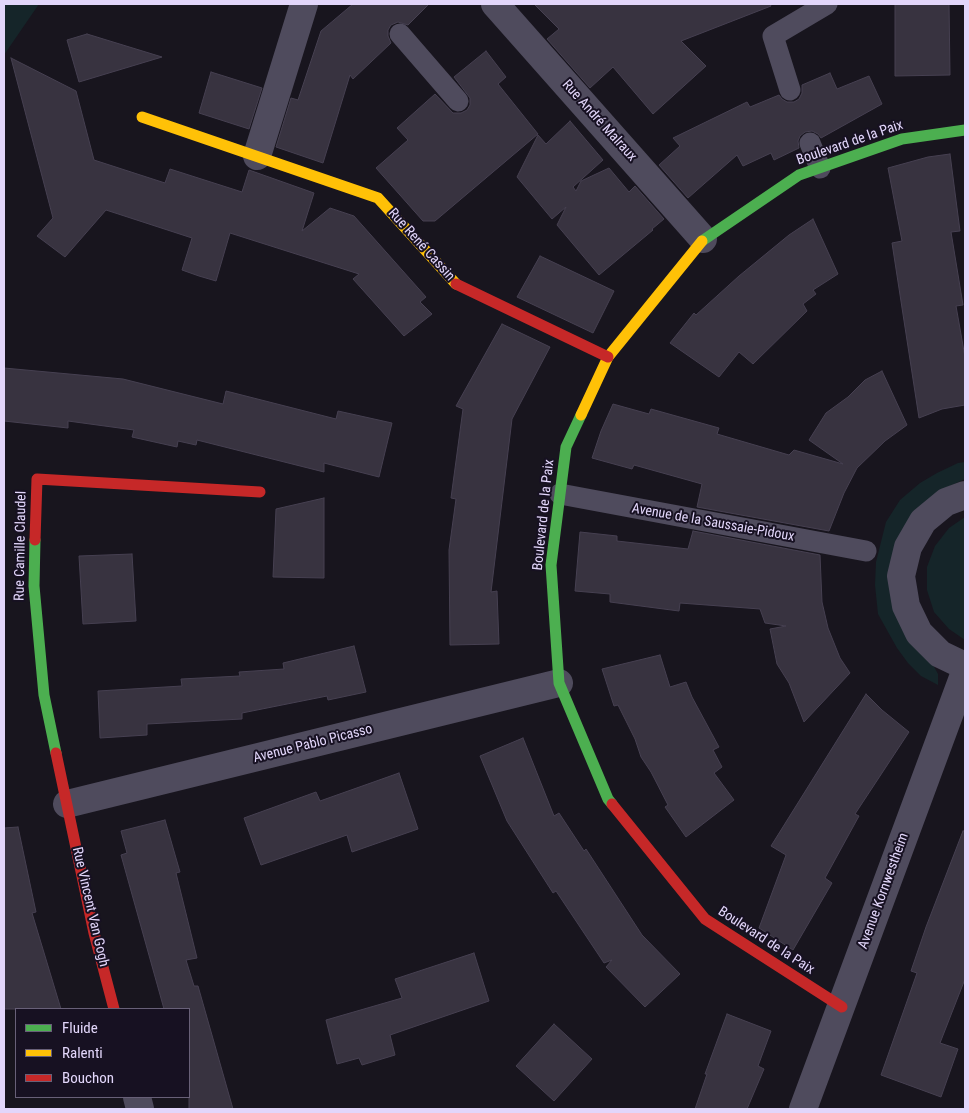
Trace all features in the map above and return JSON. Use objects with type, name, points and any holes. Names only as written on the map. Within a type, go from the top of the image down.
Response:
[{"type":"street","points":[[257,156],[304,4]]},
{"type":"street","name":"Rue André Malraux","points":[[495,4],[703,239]]},
{"type":"street","name":"Rue René Cassin","points":[[142,117],[378,198],[457,286],[608,357]]},
{"type":"street","name":"Boulevard de la Paix","points":[[842,1007],[705,920],[608,798],[559,683],[551,565],[566,446],[608,357],[703,239],[800,175],[902,139],[965,130]]},
{"type":"street","name":"Rue Camille Claudel","points":[[67,804],[44,695],[34,596],[37,479],[260,492]]},
{"type":"street","points":[[965,495],[946,502],[923,521],[908,547],[901,576],[906,606],[919,634],[940,654],[965,666]]},
{"type":"street","name":"Avenue Kornwestheim","points":[[803,1109],[965,672]]},
{"type":"street","name":"Avenue Pablo Picasso","points":[[67,804],[559,683]]},
{"type":"street","name":"Rue Vincent Van Gogh","points":[[67,804],[94,933],[114,1008]]},
{"type":"lane","points":[[790,90],[773,36],[827,4]]},
{"type":"lane","points":[[400,34],[458,101]]},
{"type":"lane","points":[[810,143],[820,168]]},
{"type":"lane","name":"Avenue de la Saussaie-Pidoux","points":[[560,494],[866,551]]},
{"type":"shaded area","points":[[4,4],[39,4],[4,55]]},
{"type":"shaded area","points":[[965,462],[965,479],[950,486],[924,503],[894,557],[931,661],[938,674],[938,685],[921,676],[908,663],[897,648],[878,614],[875,585],[876,562],[886,522],[900,500],[920,483],[937,473],[958,463]]},
{"type":"shaded area","points":[[965,517],[965,640],[949,629],[934,612],[927,590],[927,567],[935,546],[949,528]]},
{"type":"building","points":[[353,4],[429,4],[408,25],[398,22],[391,25],[388,30],[388,36],[391,43],[353,79],[350,75],[323,163],[276,147],[291,98],[298,100],[321,31]]},
{"type":"building","points":[[534,4],[770,4],[771,6],[681,41],[706,66],[653,114],[613,67],[590,88],[547,39],[559,29]]},
{"type":"building","points":[[895,4],[949,4],[950,75],[895,76]]},
{"type":"building","points":[[87,34],[162,57],[79,82],[67,40]]},
{"type":"building","points":[[486,51],[506,77],[498,84],[538,134],[435,221],[423,221],[376,168],[408,140],[397,128],[435,94],[453,113],[461,113],[467,110],[470,105],[470,98],[454,77]]},
{"type":"building","points":[[11,58],[76,91],[94,160],[165,183],[170,169],[242,192],[249,170],[314,193],[302,231],[330,208],[354,216],[426,297],[420,302],[432,314],[404,336],[353,279],[359,274],[230,233],[216,281],[199,276],[182,270],[192,238],[106,210],[65,257],[37,236],[53,218]]},
{"type":"building","points":[[211,72],[262,88],[249,129],[199,113]]},
{"type":"building","points":[[830,73],[837,89],[869,76],[882,104],[821,138],[812,131],[805,132],[798,141],[799,148],[774,160],[771,153],[743,166],[737,155],[688,198],[659,165],[680,146],[673,138],[747,102],[750,107],[779,95],[787,102],[794,102],[799,99],[802,93],[802,85]]},
{"type":"building","points":[[570,121],[603,160],[573,187],[576,191],[581,181],[609,168],[629,192],[635,186],[664,219],[599,275],[557,225],[566,207],[552,219],[517,177],[538,135],[546,144]]},
{"type":"building","points":[[950,154],[960,231],[951,232],[963,305],[956,306],[965,357],[965,405],[942,409],[919,418],[892,243],[902,241],[888,168],[928,157]]},
{"type":"building","points":[[813,219],[838,274],[813,290],[816,294],[803,304],[807,311],[753,364],[739,352],[719,377],[670,343],[694,313],[696,315],[739,276],[789,235]]},
{"type":"building","points":[[540,256],[614,291],[593,333],[517,297]]},
{"type":"building","points":[[502,324],[550,347],[512,419],[491,592],[497,591],[499,644],[450,645],[449,550],[456,499],[451,498],[463,409],[456,406]]},
{"type":"building","points":[[4,368],[123,379],[223,404],[226,391],[336,419],[338,411],[392,423],[379,477],[324,463],[324,472],[197,440],[196,445],[178,441],[177,447],[132,437],[134,430],[68,421],[68,428],[4,421]]},
{"type":"building","points":[[882,371],[907,425],[885,441],[857,468],[844,493],[829,531],[697,507],[702,484],[634,465],[632,469],[592,458],[613,404],[649,414],[651,409],[719,428],[717,434],[789,455],[794,450],[843,464],[809,440],[826,413],[848,397],[865,380]]},
{"type":"building","points":[[324,498],[324,578],[273,577],[276,509]]},
{"type":"building","points":[[693,531],[820,555],[822,602],[828,628],[840,658],[850,673],[804,722],[789,683],[777,664],[770,629],[786,626],[765,623],[760,609],[680,603],[679,611],[610,602],[610,594],[575,591],[580,532],[617,536],[617,541],[688,549]]},
{"type":"building","points":[[132,554],[136,621],[83,624],[79,556]]},
{"type":"building","points":[[354,646],[366,692],[328,700],[327,696],[242,713],[242,719],[147,724],[147,735],[100,738],[98,691],[182,686],[181,679],[240,676],[239,672],[284,669],[283,663]]},
{"type":"building","points":[[660,655],[670,687],[686,682],[719,747],[713,750],[722,767],[714,773],[734,800],[686,837],[665,807],[668,805],[641,757],[635,739],[618,705],[614,706],[602,669]]},
{"type":"building","points":[[866,694],[909,732],[855,814],[859,816],[825,878],[832,883],[793,950],[759,928],[786,855],[771,846]]},
{"type":"building","points":[[523,738],[554,816],[559,813],[584,851],[586,849],[642,935],[680,974],[645,1007],[606,967],[612,960],[604,963],[556,891],[553,893],[507,821],[480,756]]},
{"type":"building","points":[[399,773],[418,829],[352,852],[347,835],[261,865],[244,818],[316,792],[320,801]]},
{"type":"building","points":[[165,820],[180,872],[176,873],[197,958],[186,960],[194,986],[198,986],[233,1109],[189,1109],[190,1008],[164,1008],[121,855],[127,853],[121,831]]},
{"type":"building","points":[[18,827],[36,912],[32,913],[61,1008],[4,1009],[4,828]]},
{"type":"building","points":[[963,831],[965,831],[965,979],[940,1043],[958,1049],[941,1097],[881,1075],[917,973],[911,971]]},
{"type":"building","points":[[474,953],[489,1001],[390,1035],[395,1055],[362,1065],[359,1058],[337,1064],[326,1020],[402,998],[395,979]]},
{"type":"building","points":[[727,1014],[771,1031],[758,1066],[764,1069],[747,1109],[695,1109],[707,1074],[705,1074]]},
{"type":"building","points":[[554,1024],[592,1059],[554,1101],[516,1066]]},
{"type":"traffic: fast","points":[[702,241],[799,175],[902,139],[965,130]]},
{"type":"traffic: fast","points":[[581,415],[566,447],[551,565],[559,683],[608,799],[612,804]]},
{"type":"traffic: fast","points":[[35,540],[34,586],[44,695],[56,753]]},
{"type":"traffic: slow","points":[[142,117],[378,198],[456,284]]},
{"type":"traffic: slow","points":[[581,415],[608,357],[702,241]]},
{"type":"traffic: jam","points":[[456,284],[608,357]]},
{"type":"traffic: jam","points":[[35,540],[37,479],[260,492]]},
{"type":"traffic: jam","points":[[56,753],[94,933],[114,1008]]},
{"type":"traffic: jam","points":[[612,804],[705,919],[842,1007]]}]
